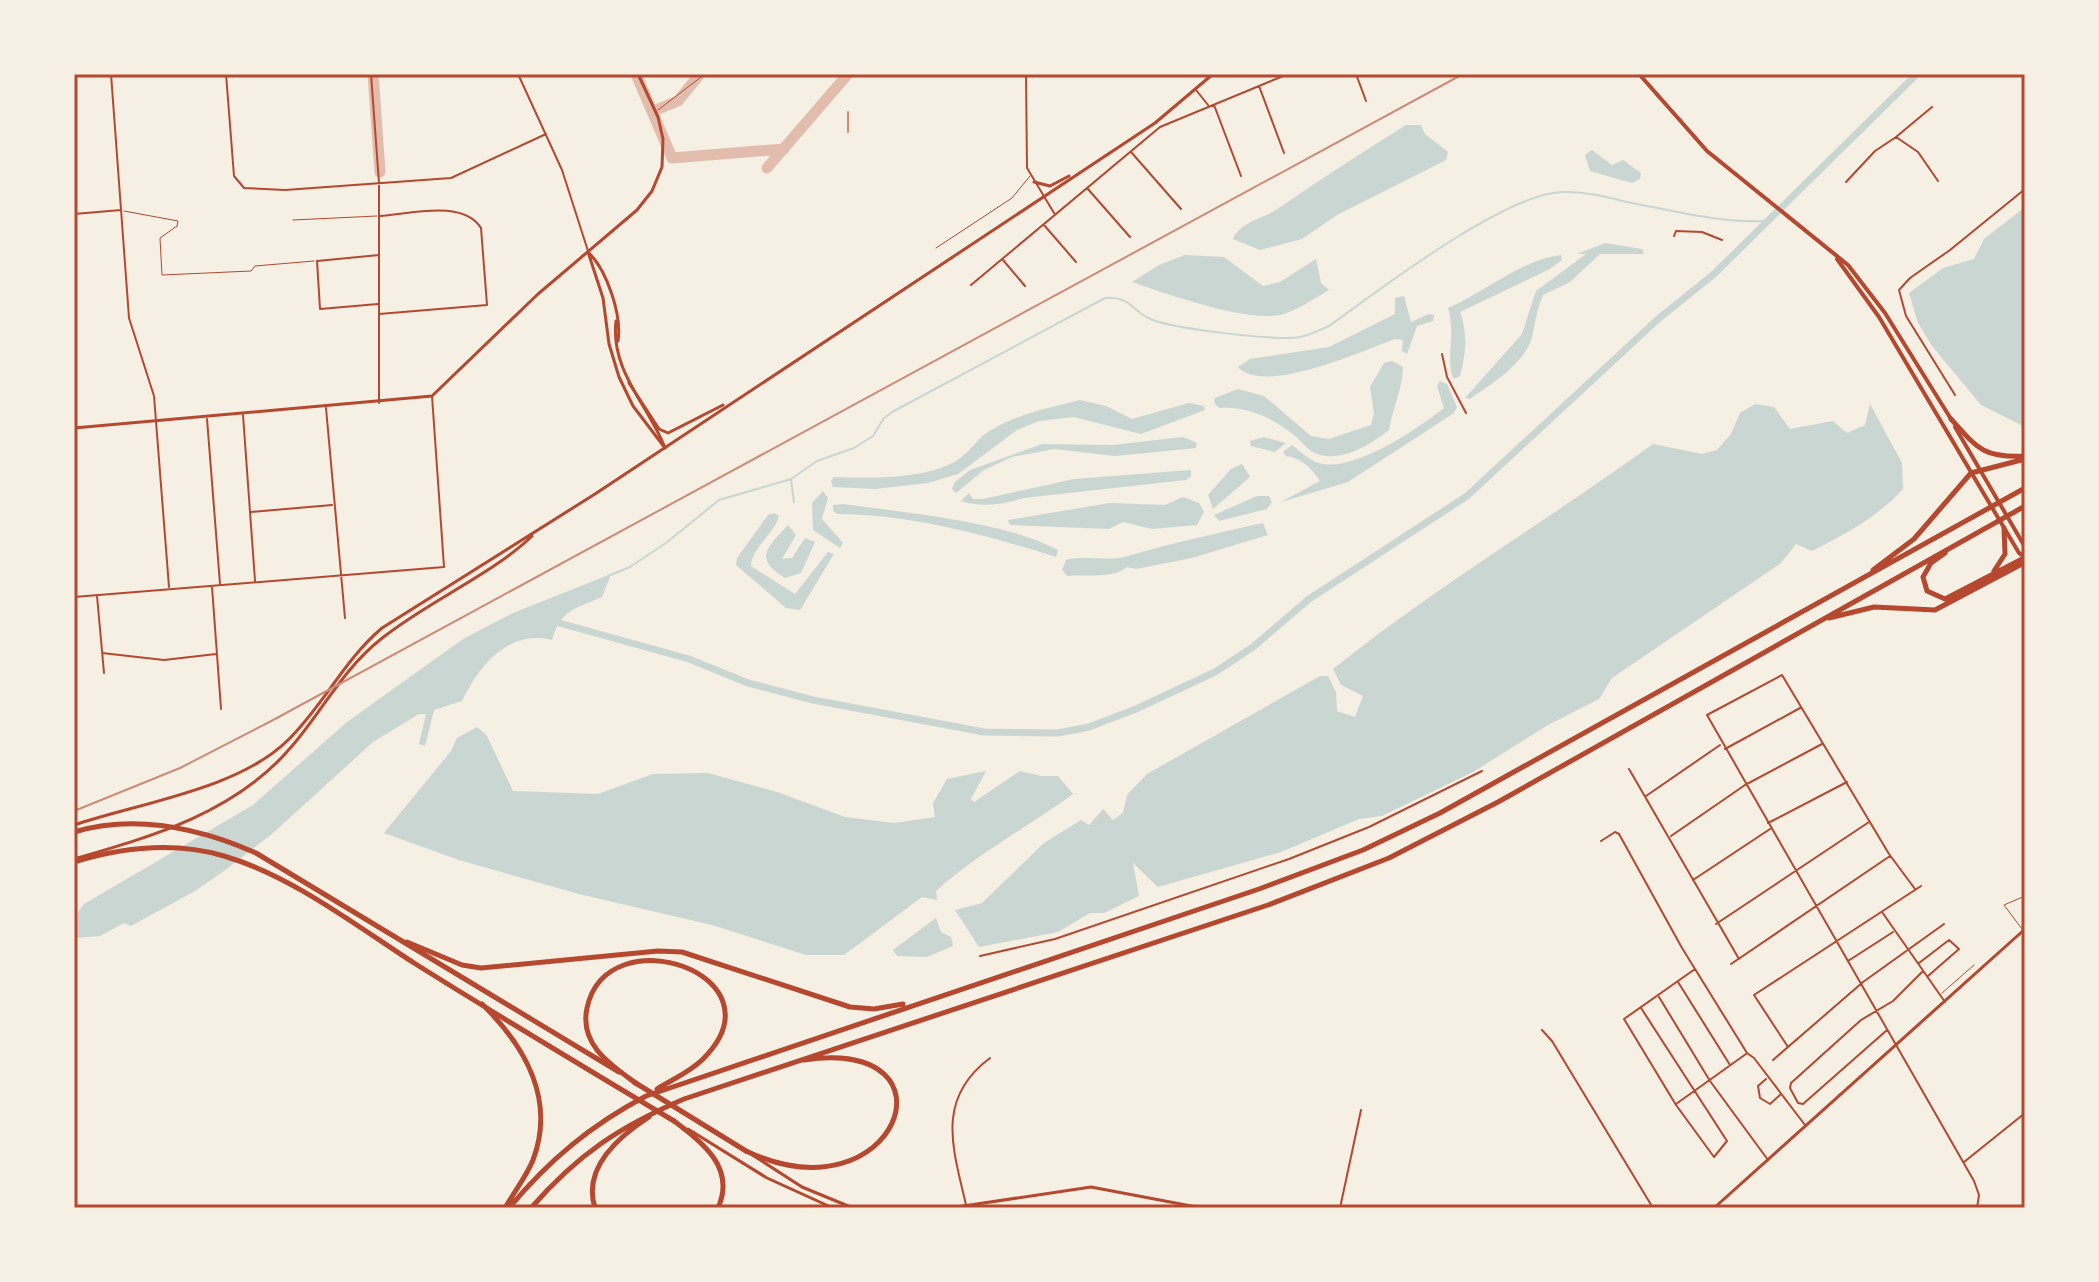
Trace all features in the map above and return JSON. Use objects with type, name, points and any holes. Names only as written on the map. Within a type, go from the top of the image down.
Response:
[{"type":"highway","points":[[1951,419],[1969,442],[1985,452],[2025,457]]},
{"type":"highway","points":[[1859,580],[1914,539],[1971,473],[2025,457]]},
{"type":"highway","points":[[646,1096],[1259,889],[1363,850],[1440,813],[2025,488]]},
{"type":"highway","points":[[531,1208],[571,1164],[595,1145],[667,1107],[787,1062],[1268,905],[1389,858],[1498,802],[2022,507]]},
{"type":"highway","points":[[1986,578],[2005,554],[2004,528]]},
{"type":"highway","points":[[1964,539],[1925,569],[1923,577],[1927,591],[1945,599],[2025,557]]},
{"type":"highway","points":[[1813,624],[1855,609],[1935,610],[2020,565],[2025,557]]},
{"type":"highway","points":[[74,832],[103,825],[144,824],[203,834],[268,858],[746,1151],[789,1167],[831,1167],[876,1146],[896,1120],[898,1103],[894,1087],[871,1064],[842,1057],[787,1062]]},
{"type":"highway","points":[[74,860],[140,848],[209,852],[250,865],[674,1121],[706,1145],[717,1162],[723,1187],[718,1208]]},
{"type":"highway","points":[[407,942],[462,965],[481,968],[658,951],[682,952],[850,1007],[894,1006],[935,997]]},
{"type":"highway","points":[[507,1208],[565,1148],[592,1127],[705,1058],[724,1023],[718,991],[705,976],[687,966],[667,960],[626,966],[597,984],[589,998],[586,1014],[592,1043],[602,1059],[637,1084]]},
{"type":"highway","points":[[482,1004],[507,1029],[521,1050],[533,1074],[538,1098],[540,1120],[533,1160],[507,1208]]},
{"type":"highway","points":[[595,1208],[591,1197],[593,1177],[601,1161],[630,1129],[667,1107]]},
{"type":"main road","points":[[1639,74],[1707,151],[1799,225],[1868,289],[1981,468],[2025,547]]},
{"type":"main road","points":[[1835,257],[1879,317],[2019,553],[2025,557]]},
{"type":"street","points":[[111,74],[130,324],[151,381],[169,589]]},
{"type":"street","points":[[226,74],[234,172],[241,187],[285,190],[457,177],[546,134]]},
{"type":"street","points":[[371,74],[379,183],[379,403]]},
{"type":"street","points":[[518,74],[565,179],[603,298],[609,344],[619,377],[645,425],[665,448]]},
{"type":"street","points":[[74,401],[75,428],[326,408],[432,396],[530,301],[637,210],[657,183],[663,150],[655,111],[638,74]]},
{"type":"street","points":[[1026,74],[1030,176],[1055,214]]},
{"type":"street","points":[[74,825],[211,784],[259,762],[301,727],[370,639],[467,573],[665,448],[737,397],[1155,123],[1213,74]]},
{"type":"street","points":[[971,285],[1130,151],[1174,120],[1288,74]]},
{"type":"street","points":[[1356,74],[1366,101]]},
{"type":"street","points":[[1259,85],[1284,153]]},
{"type":"street","points":[[1196,90],[1211,105],[1241,176]]},
{"type":"street","points":[[1846,182],[1875,151],[1932,107]]},
{"type":"street","points":[[1896,137],[1918,152],[1938,181]]},
{"type":"street","points":[[1130,151],[1181,209]]},
{"type":"street","points":[[1034,182],[1050,186],[1073,176]]},
{"type":"street","points":[[1086,187],[1130,237]]},
{"type":"street","points":[[1955,395],[1906,316],[1899,290],[1910,278],[2025,189]]},
{"type":"street","points":[[74,214],[121,210]]},
{"type":"street","points":[[379,216],[453,211],[474,220],[481,228],[487,305],[379,314]]},
{"type":"street","points":[[1044,224],[1076,262]]},
{"type":"street","points":[[1674,236],[1676,231],[1696,231],[1722,240]]},
{"type":"street","points":[[588,252],[603,273],[629,383],[665,448]]},
{"type":"street","points":[[379,255],[317,261],[320,309],[379,304]]},
{"type":"street","points":[[1002,259],[1025,286]]},
{"type":"street","points":[[1442,354],[1447,377],[1466,413]]},
{"type":"street","points":[[629,383],[659,429],[668,433],[737,397]]},
{"type":"street","points":[[74,597],[444,567],[432,396]]},
{"type":"street","points":[[326,408],[345,618]]},
{"type":"street","points":[[243,415],[255,582]]},
{"type":"street","points":[[207,417],[220,585]]},
{"type":"street","points":[[250,512],[333,505]]},
{"type":"street","points":[[74,860],[204,815],[246,789],[290,749],[364,653],[417,612],[524,544],[536,532]]},
{"type":"street","points":[[212,586],[221,709]]},
{"type":"street","points":[[97,595],[104,673]]},
{"type":"street","points":[[102,653],[164,660],[217,654]]},
{"type":"street","points":[[1915,889],[1891,855],[1782,675],[1706,716],[1964,1163],[1978,1190],[1977,1208]]},
{"type":"street","points":[[1724,749],[1802,707]]},
{"type":"street","points":[[1669,837],[1745,785],[1823,743]]},
{"type":"street","points":[[1645,796],[1721,744]]},
{"type":"street","points":[[1629,769],[1739,959]]},
{"type":"street","points":[[980,956],[1055,939],[1289,859],[1369,827],[1482,771]]},
{"type":"street","points":[[1767,824],[1847,782]]},
{"type":"street","points":[[1716,924],[1870,821]]},
{"type":"street","points":[[1692,880],[1770,829]]},
{"type":"street","points":[[1601,841],[1617,833],[1747,1053],[1806,1126]]},
{"type":"street","points":[[1731,964],[1891,855]]},
{"type":"street","points":[[1788,1047],[1754,995],[1921,886]]},
{"type":"street","points":[[1881,911],[1945,1002]]},
{"type":"street","points":[[1773,1060],[1861,985],[1944,924]]},
{"type":"street","points":[[1847,962],[1895,930]]},
{"type":"street","points":[[1714,1208],[2025,931]]},
{"type":"street","points":[[1918,963],[1949,940],[1959,949],[1928,977]]},
{"type":"street","points":[[1641,1008],[1693,1093],[1727,1141],[1713,1157],[1676,1105],[1624,1019],[1695,969]]},
{"type":"street","points":[[1887,1029],[1803,1104],[1798,1103],[1790,1085],[1861,1020],[1877,1012],[1923,971]]},
{"type":"street","points":[[1677,981],[1730,1065]]},
{"type":"street","points":[[1658,996],[1710,1081],[1768,1160]]},
{"type":"street","points":[[1542,1030],[1552,1041],[1653,1208]]},
{"type":"street","points":[[1676,1105],[1747,1053]]},
{"type":"street","points":[[966,1205],[955,1157],[952,1118],[961,1088],[990,1058]]},
{"type":"street","points":[[1767,1079],[1758,1086],[1760,1098],[1770,1104],[1780,1095]]},
{"type":"street","points":[[1340,1208],[1361,1110]]},
{"type":"street","points":[[1964,1163],[2025,1113]]},
{"type":"street","points":[[674,1121],[767,1178],[833,1208]]},
{"type":"street","points":[[746,1151],[802,1187],[853,1208]]},
{"type":"street","points":[[950,1208],[1091,1187],[1202,1208]]},
{"type":"lane","points":[[655,111],[674,101],[705,74]]},
{"type":"lane","points":[[936,248],[1012,198],[1030,176]]},
{"type":"lane","points":[[121,210],[178,221],[177,226],[160,238],[162,275],[251,271],[255,266],[317,261]]},
{"type":"lane","points":[[293,220],[379,216]]},
{"type":"lane","points":[[2025,896],[2004,905],[2025,931]]},
{"type":"lane","points":[[1940,995],[1974,965]]},
{"type":"shaded area","points":[[1406,125],[1421,125],[1425,134],[1448,152],[1446,160],[1337,215],[1302,239],[1260,250],[1233,239],[1247,224],[1273,212]]},
{"type":"shaded area","points":[[1592,150],[1612,165],[1623,160],[1641,173],[1640,179],[1632,183],[1590,171],[1585,155]]},
{"type":"shaded area","points":[[2025,207],[2025,427],[1981,405],[1932,346],[1918,323],[1909,293],[1943,268],[1974,259],[1984,239]]},
{"type":"shaded area","points":[[1605,243],[1642,249],[1644,254],[1600,254],[1570,282],[1543,295],[1532,337],[1522,356],[1497,380],[1470,399],[1465,398],[1522,334],[1536,291],[1586,254],[1577,254]]},
{"type":"shaded area","points":[[1185,255],[1224,257],[1263,286],[1280,282],[1316,259],[1321,283],[1329,290],[1290,312],[1269,316],[1208,306],[1132,282],[1159,265]]},
{"type":"shaded area","points":[[1561,255],[1562,260],[1550,269],[1460,312],[1465,352],[1460,376],[1454,379],[1450,365],[1448,308],[1531,263]]},
{"type":"shaded area","points":[[1404,296],[1411,322],[1429,314],[1434,315],[1433,321],[1417,326],[1407,354],[1402,351],[1403,340],[1395,339],[1291,374],[1251,375],[1238,367],[1250,359],[1329,347],[1395,314],[1395,298]]},
{"type":"shaded area","points":[[1392,361],[1403,367],[1389,430],[1373,442],[1343,455],[1313,452],[1268,418],[1240,409],[1219,408],[1214,402],[1215,398],[1238,389],[1264,396],[1311,436],[1329,439],[1371,425],[1374,413],[1370,387],[1384,363]]},
{"type":"shaded area","points":[[1440,381],[1447,384],[1457,407],[1454,413],[1348,482],[1281,502],[1320,481],[1306,464],[1286,456],[1283,452],[1292,445],[1310,459],[1323,464],[1352,461],[1369,454],[1403,437],[1444,408],[1437,386]]},
{"type":"shaded area","points":[[1080,400],[1106,406],[1132,419],[1189,403],[1204,406],[1205,410],[1141,434],[1074,417],[1039,421],[1017,430],[958,474],[928,483],[875,489],[833,487],[831,481],[834,477],[912,475],[943,467],[961,458],[983,436],[1004,423]]},
{"type":"shaded area","points":[[1755,404],[1774,407],[1790,429],[1833,421],[1847,433],[1865,425],[1870,404],[1902,463],[1903,489],[1872,517],[1812,551],[1796,544],[1781,563],[1612,678],[1599,699],[1548,725],[1473,772],[1382,816],[1359,819],[1281,852],[1158,887],[1133,863],[1139,896],[1104,913],[1090,913],[1058,932],[979,947],[955,910],[982,903],[1044,843],[1081,820],[1089,825],[1103,809],[1113,820],[1123,813],[1127,795],[1147,774],[1320,676],[1328,676],[1336,692],[1337,711],[1355,717],[1363,696],[1341,685],[1333,669],[1371,639],[1653,444],[1702,454],[1717,450],[1731,434],[1740,413]]},
{"type":"shaded area","points":[[1183,437],[1197,443],[1196,448],[1115,456],[1054,449],[1012,457],[984,470],[956,493],[952,489],[954,483],[970,470],[1042,444],[1113,445]]},
{"type":"shaded area","points":[[1264,437],[1286,443],[1275,452],[1251,446],[1250,441]]},
{"type":"shaded area","points":[[1242,464],[1250,477],[1213,509],[1208,495],[1231,469]]},
{"type":"shaded area","points":[[1191,470],[1191,476],[1186,480],[992,504],[961,501],[969,493],[973,499],[983,499],[1074,479]]},
{"type":"shaded area","points":[[823,491],[828,498],[822,519],[843,543],[840,548],[813,530],[812,503]]},
{"type":"shaded area","points":[[1257,496],[1269,496],[1272,502],[1267,509],[1219,521],[1214,515]]},
{"type":"shaded area","points":[[1183,497],[1199,503],[1204,512],[1197,525],[1152,529],[1123,522],[1109,529],[1010,525],[1008,520],[1110,503],[1165,505]]},
{"type":"shaded area","points":[[844,504],[983,525],[1036,540],[1058,550],[1056,557],[948,527],[892,518],[837,514],[833,511],[833,505]]},
{"type":"shaded area","points":[[774,513],[779,516],[776,523],[755,554],[751,566],[795,594],[828,552],[834,554],[800,610],[786,608],[736,565],[737,558],[768,515]]},
{"type":"shaded area","points":[[1263,523],[1268,535],[1192,558],[1136,569],[1127,567],[1107,575],[1067,576],[1062,570],[1066,560],[1121,558]]},
{"type":"shaded area","points":[[788,525],[796,535],[782,559],[792,558],[805,538],[815,542],[801,573],[785,578],[766,559],[769,547]]},
{"type":"shaded area","points":[[611,574],[602,597],[570,611],[560,622],[552,640],[536,638],[509,645],[486,663],[462,701],[434,710],[425,746],[419,744],[426,714],[419,714],[373,742],[273,833],[195,891],[131,926],[124,923],[100,936],[74,938],[74,917],[84,904],[253,805],[347,722],[463,639],[513,613]]},
{"type":"shaded area","points":[[477,727],[487,736],[513,791],[598,794],[653,774],[708,773],[777,792],[845,817],[894,823],[935,817],[933,803],[947,779],[986,771],[971,799],[974,802],[1020,771],[1058,776],[1073,794],[952,877],[936,891],[937,900],[922,897],[844,955],[806,955],[712,925],[579,894],[459,860],[384,833],[451,751],[457,738]]},
{"type":"shaded area","points":[[936,918],[941,932],[951,937],[953,946],[927,957],[897,956],[893,950]]},
{"type":"waterway","points":[[552,621],[689,659],[748,683],[813,700],[984,732],[1058,733],[1089,727],[1136,709],[1215,672],[1253,647],[1309,599],[1467,496],[1657,320],[1714,274],[1917,74]]},
{"type":"waterway","points":[[608,576],[630,567],[666,543],[719,500],[791,479],[817,461],[854,448],[873,436],[884,418],[894,411],[1105,298],[1120,299],[1146,317],[1182,327],[1249,336],[1300,337],[1329,326],[1475,226],[1536,197],[1578,192],[1697,216],[1767,221]]},
{"type":"waterway","points":[[791,480],[794,502]]},
{"type":"taxiway","points":[[373,74],[380,172]]},
{"type":"taxiway","points":[[636,74],[672,158],[784,149]]},
{"type":"taxiway","points":[[653,111],[678,101],[700,74]]},
{"type":"taxiway","points":[[767,168],[848,74]]},
{"type":"railway","points":[[74,811],[180,768],[275,719],[1463,74]]},
{"type":"railway","points":[[848,112],[848,132]]}]
